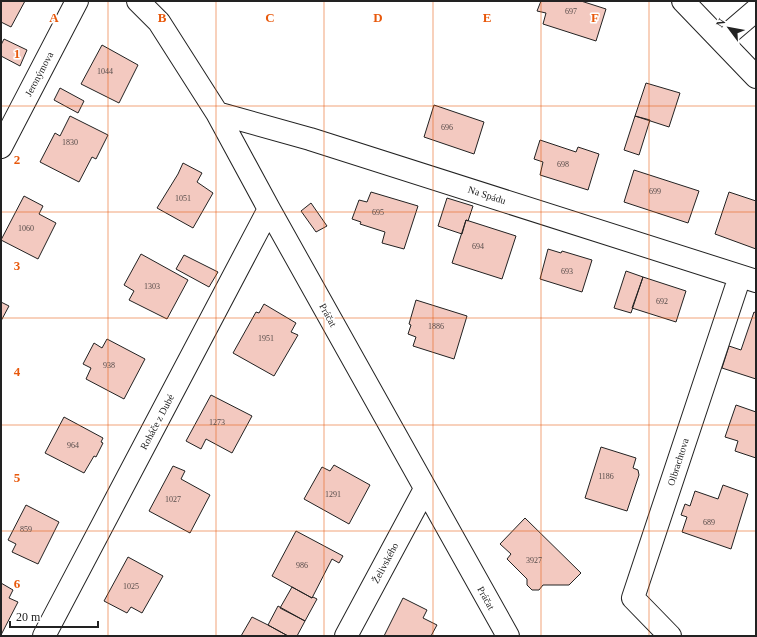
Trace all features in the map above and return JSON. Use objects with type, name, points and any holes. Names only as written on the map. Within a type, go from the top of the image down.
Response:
[{"type":"street","name":"Jeronýmova","points":[[1,147],[77,1]]},
{"type":"street","name":"Práčat","points":[[138,1],[159,22],[217,113],[269,209],[508,636]]},
{"type":"street","points":[[683,1],[756,77]]},
{"type":"street","points":[[721,40],[756,10]]},
{"type":"street","name":"Na Spádu","points":[[217,113],[310,139],[748,278]]},
{"type":"street","name":"Roháče z Dubé","points":[[44,636],[269,209]]},
{"type":"street","name":"Olbrachtova","points":[[670,636],[633,598],[748,278]]},
{"type":"street","name":"Želivského","points":[[346,636],[425,489]]},
{"type":"building","points":[[1,1],[25,1],[11,27],[1,22]]},
{"type":"building","points":[[541,1],[581,1],[606,9],[596,41],[543,24],[546,13],[537,11]]},
{"type":"building","points":[[4,39],[27,50],[20,66],[1,56],[1,45]]},
{"type":"building","points":[[102,45],[138,65],[119,103],[81,84]]},
{"type":"building","points":[[646,83],[680,93],[669,127],[635,116]]},
{"type":"building","points":[[60,88],[84,101],[78,113],[54,100]]},
{"type":"building","points":[[434,105],[484,122],[474,154],[424,137]]},
{"type":"building","points":[[70,116],[108,135],[96,159],[92,157],[79,182],[40,162],[55,133],[60,136]]},
{"type":"building","points":[[635,116],[650,120],[639,155],[624,150]]},
{"type":"building","points":[[540,140],[576,152],[578,147],[599,154],[588,190],[540,175],[543,162],[534,159]]},
{"type":"building","points":[[183,163],[202,173],[197,182],[213,193],[193,228],[157,208]]},
{"type":"building","points":[[634,170],[699,191],[688,223],[624,202]]},
{"type":"building","points":[[371,192],[418,206],[404,249],[382,243],[385,232],[360,224],[361,222],[352,219],[359,200],[367,202]]},
{"type":"building","points":[[729,192],[756,201],[756,249],[715,234]]},
{"type":"building","points":[[24,196],[43,206],[39,214],[56,223],[38,259],[1,240]]},
{"type":"building","points":[[447,198],[473,206],[468,221],[466,220],[462,234],[438,226]]},
{"type":"building","points":[[311,203],[327,226],[316,232],[301,211]]},
{"type":"building","points":[[466,220],[516,236],[502,279],[452,263]]},
{"type":"building","points":[[548,249],[561,253],[562,251],[592,260],[582,292],[540,279]]},
{"type":"building","points":[[141,254],[188,280],[167,319],[129,300],[134,291],[124,285]]},
{"type":"building","points":[[184,255],[218,272],[209,287],[176,269]]},
{"type":"building","points":[[626,271],[643,277],[631,313],[614,308]]},
{"type":"building","points":[[643,277],[686,291],[676,322],[632,308]]},
{"type":"building","points":[[416,300],[467,316],[454,359],[413,346],[416,337],[408,334],[411,325],[409,324]]},
{"type":"building","points":[[1,302],[9,306],[1,321]]},
{"type":"building","points":[[264,304],[296,323],[291,332],[298,335],[274,376],[233,353],[256,312],[259,313]]},
{"type":"building","points":[[754,312],[756,313],[756,379],[722,368],[729,346],[741,350]]},
{"type":"building","points":[[107,339],[145,359],[124,399],[86,379],[91,368],[83,364],[94,343],[102,348]]},
{"type":"building","points":[[211,395],[252,416],[232,453],[206,439],[201,449],[186,441]]},
{"type":"building","points":[[736,405],[756,412],[756,458],[735,451],[738,441],[725,437]]},
{"type":"building","points":[[64,417],[103,438],[101,442],[103,443],[96,457],[94,456],[84,473],[45,453]]},
{"type":"building","points":[[601,447],[636,458],[633,468],[638,470],[639,475],[627,511],[585,498]]},
{"type":"building","points":[[334,465],[370,485],[349,524],[304,499],[322,467],[330,471]]},
{"type":"building","points":[[173,466],[185,471],[181,479],[210,495],[190,533],[149,511]]},
{"type":"building","points":[[723,485],[748,494],[731,549],[682,532],[687,517],[681,515],[685,504],[690,506],[695,491],[718,499]]},
{"type":"building","points":[[26,505],[59,522],[38,564],[12,552],[16,544],[8,540]]},
{"type":"building","points":[[525,518],[581,573],[569,585],[543,585],[539,590],[532,590],[527,585],[527,579],[507,559],[511,554],[500,544]]},
{"type":"building","points":[[296,531],[343,556],[339,563],[332,559],[312,598],[272,576]]},
{"type":"building","points":[[128,557],[163,576],[142,613],[131,607],[127,613],[104,601]]},
{"type":"building","points":[[1,583],[13,590],[9,598],[18,602],[1,635]]},
{"type":"building","points":[[292,587],[312,598],[317,599],[305,621],[280,608]]},
{"type":"building","points":[[403,598],[427,610],[423,618],[437,625],[431,636],[384,636]]},
{"type":"building","points":[[278,606],[305,621],[297,636],[288,636],[268,625]]},
{"type":"building","points":[[252,617],[268,625],[288,636],[241,636]]}]
